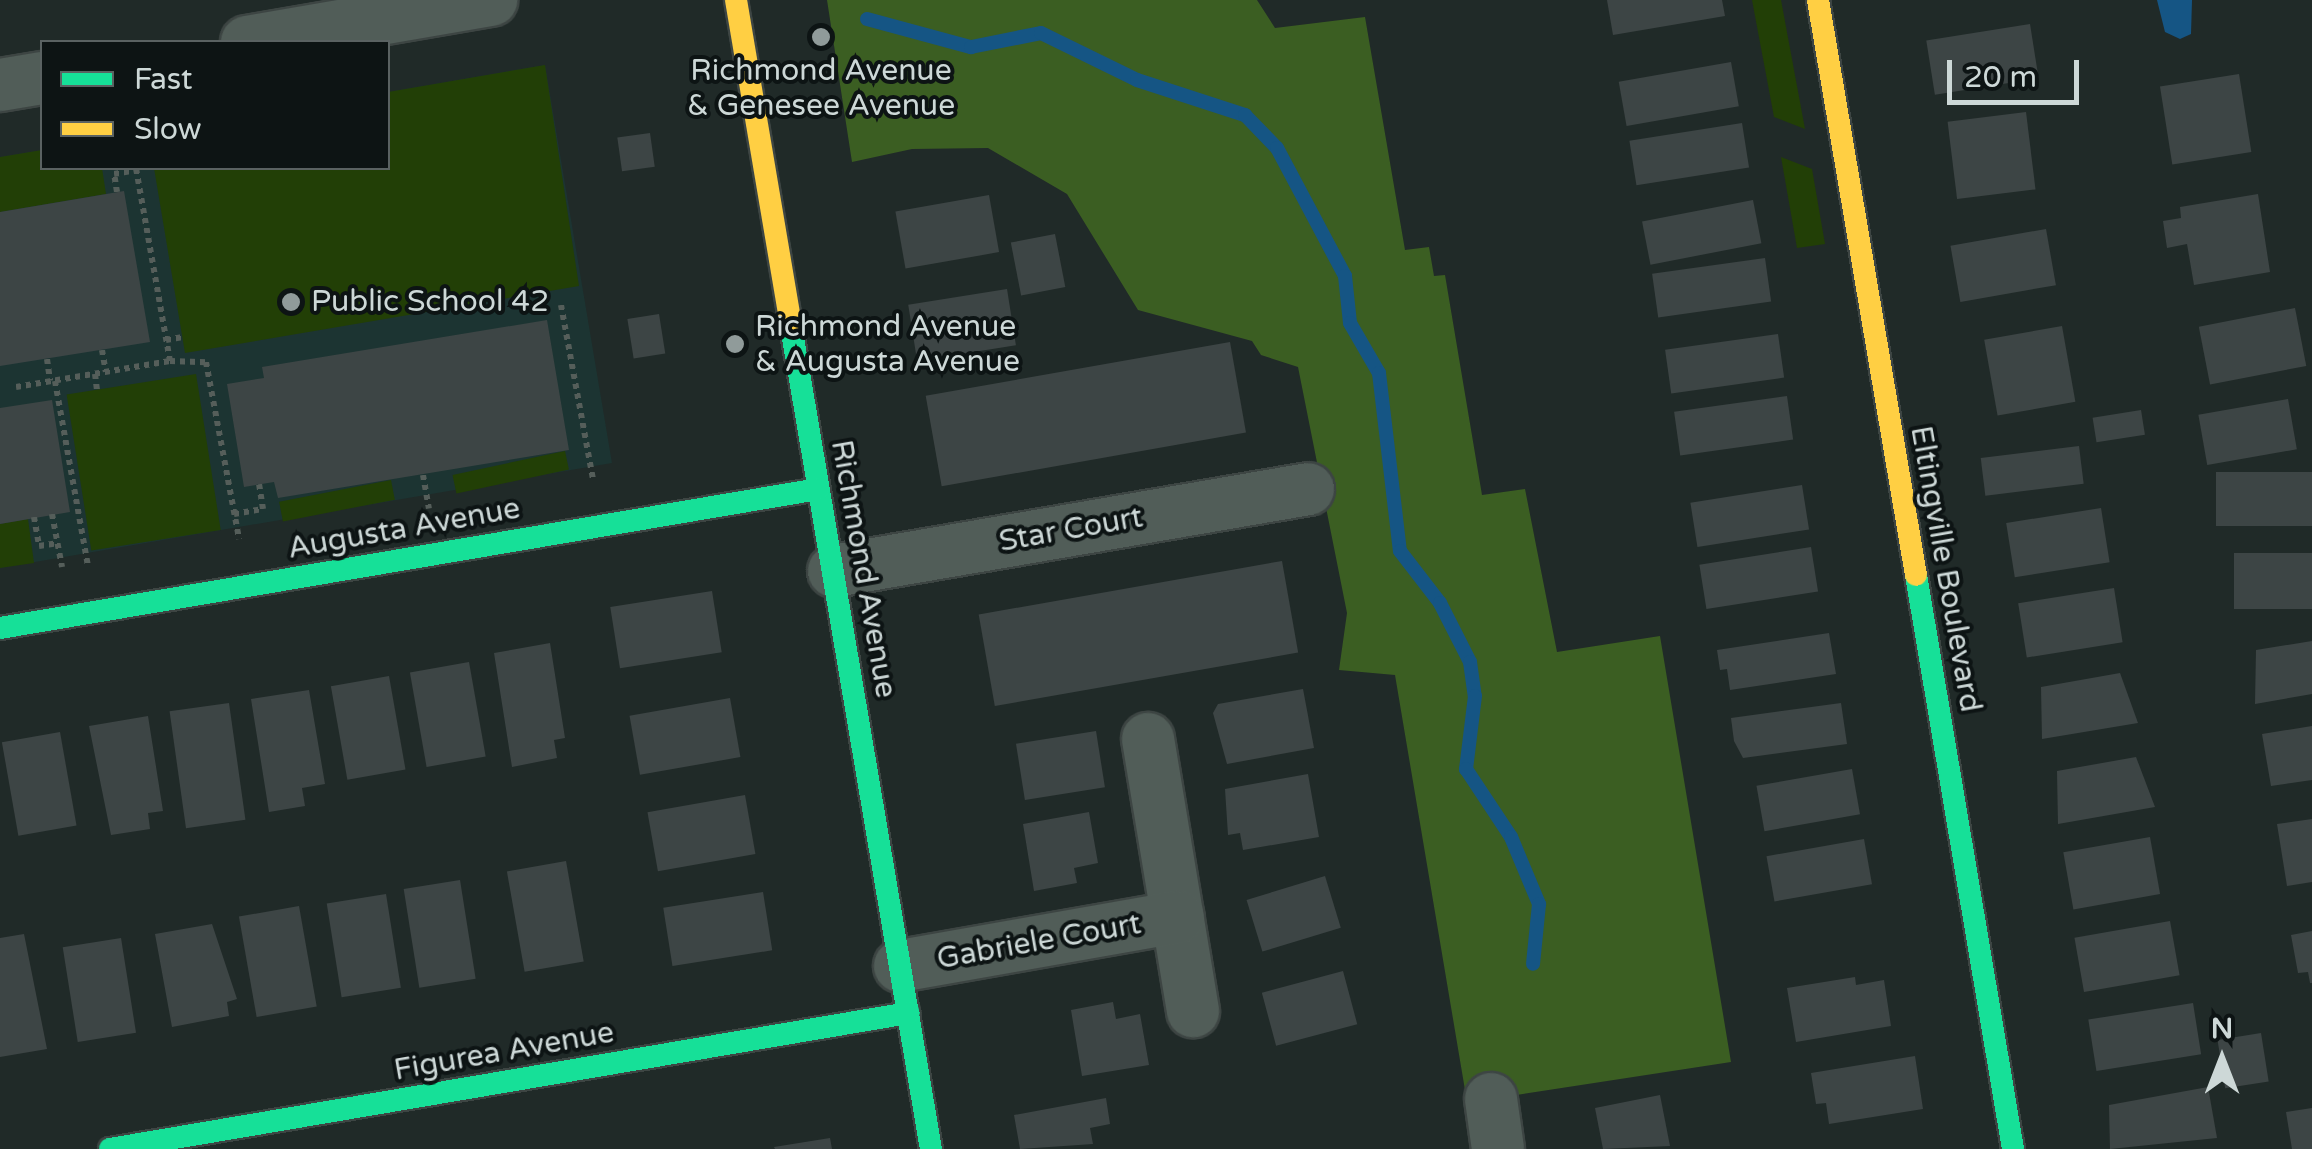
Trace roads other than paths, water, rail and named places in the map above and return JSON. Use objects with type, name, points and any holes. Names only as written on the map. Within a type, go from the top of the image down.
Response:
[{"type":"street","points":[[259,40],[491,0]]},
{"type":"street","name":"Richmond Avenue","points":[[736,0],[931,1149]]},
{"type":"street","name":"Eltingville Boulevard","points":[[1818,0],[2013,1149]]},
{"type":"street","points":[[0,86],[40,78]]},
{"type":"street","name":"Augusta Avenue","points":[[0,628],[818,488]]},
{"type":"street","name":"Star Court","points":[[834,571],[1308,488]]},
{"type":"street","name":"Gabriele Court","points":[[1148,739],[1194,1011]]},
{"type":"street","name":"Gabriele Court","points":[[904,990],[1178,917]]},
{"type":"street","name":"Figurea Avenue","points":[[110,1149],[904,990]]},
{"type":"water","points":[[2157,0],[2192,0],[2191,34],[2180,39],[2165,32]]},
{"type":"waterway","points":[[867,19],[971,47],[1041,33],[1137,80],[1245,115],[1277,148],[1345,276],[1350,323],[1379,373],[1400,551],[1440,603],[1470,662],[1475,696],[1466,769],[1511,837],[1539,904],[1533,964]]},
{"type":"place","name":"Richmond Avenue & Genesee Avenue","points":[[821,37]]},
{"type":"place","name":"Public School 42","points":[[291,302]]},
{"type":"place","name":"Richmond Avenue & Augusta Avenue","points":[[735,344]]}]
